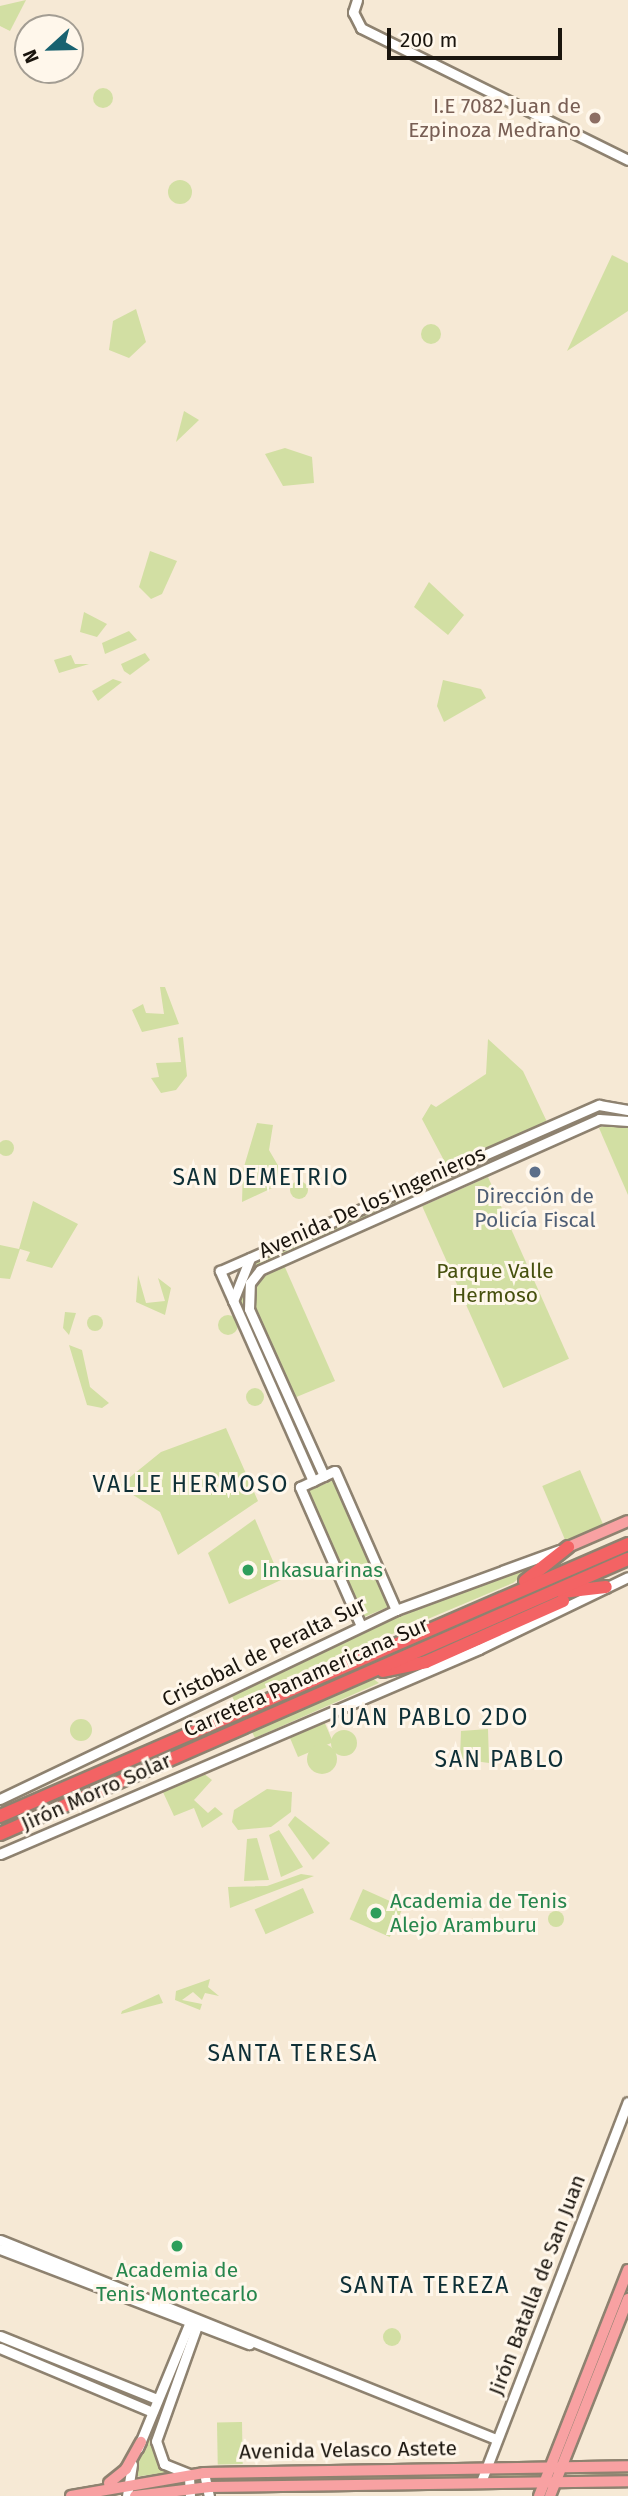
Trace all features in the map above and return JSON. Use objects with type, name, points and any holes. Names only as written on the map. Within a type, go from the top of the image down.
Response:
[{"type":"highway","name":"Carretera Panamericana Sur","points":[[0,1816],[514,1590],[628,1544]]},
{"type":"highway","points":[[514,1590],[568,1547]]},
{"type":"highway","name":"Carretera Panamericana Sur","points":[[0,1833],[524,1602],[628,1559]]},
{"type":"highway","points":[[524,1602],[606,1587]]},
{"type":"highway","points":[[368,1671],[426,1662],[563,1601]]},
{"type":"main road","name":"Cristobal de Peralta Sur","points":[[568,1547],[628,1521]]},
{"type":"main road","points":[[556,2467],[628,2270]]},
{"type":"main road","points":[[539,2496],[550,2482],[628,2299]]},
{"type":"main road","points":[[100,2488],[122,2473],[141,2442]]},
{"type":"main road","name":"Avenida Velasco Astete","points":[[71,2496],[126,2482],[204,2473],[486,2466],[628,2466]]},
{"type":"main road","name":"Avenida Velasco Astete","points":[[135,2496],[481,2482],[628,2481]]},
{"type":"main road","points":[[550,2482],[550,2496]]},
{"type":"street","points":[[357,0],[353,12],[361,28],[628,160]]},
{"type":"street","name":"Avenida De los Ingenieros","points":[[313,1481],[220,1271],[599,1105],[628,1110]]},
{"type":"street","name":"Avenida De los Ingenieros","points":[[324,1476],[249,1309],[250,1283],[260,1270],[599,1119],[628,1121]]},
{"type":"street","points":[[233,1301],[250,1258]]},
{"type":"street","points":[[361,1626],[300,1487],[335,1471],[396,1611]]},
{"type":"street","name":"Cristobal de Peralta Sur","points":[[0,1799],[361,1626],[568,1547]]},
{"type":"street","name":"Jirón Morro Solar","points":[[0,1854],[479,1649],[628,1577]]},
{"type":"street","name":"Jirón Batalla de San Juan","points":[[481,2482],[628,2102]]},
{"type":"street","points":[[0,2240],[193,2323]]},
{"type":"street","points":[[0,2249],[496,2439]]},
{"type":"street","points":[[127,2496],[126,2482],[152,2412],[193,2323]]},
{"type":"street","points":[[190,2492],[189,2474],[164,2464],[156,2441],[193,2323]]},
{"type":"street","points":[[0,2336],[157,2399]]},
{"type":"street","points":[[0,2348],[152,2412]]},
{"type":"street","points":[[204,2473],[209,2492]]},
{"type":"green space","points":[[26,0],[19,14],[14,14],[14,23],[10,31],[0,26],[0,6]]},
{"type":"green space","points":[[99,88],[107,88],[113,98],[107,108],[99,108],[93,102],[93,94]]},
{"type":"green space","points":[[180,180],[189,183],[192,192],[189,201],[180,204],[171,201],[168,192],[171,183]]},
{"type":"green space","points":[[612,255],[628,263],[628,311],[567,351]]},
{"type":"green space","points":[[136,309],[146,342],[129,358],[109,350],[113,321]]},
{"type":"green space","points":[[431,324],[438,327],[441,334],[438,341],[431,344],[424,341],[421,334],[424,327]]},
{"type":"green space","points":[[184,411],[199,420],[176,442]]},
{"type":"green space","points":[[285,448],[312,457],[314,483],[283,486],[265,454]]},
{"type":"green space","points":[[150,551],[177,561],[162,594],[151,599],[139,587]]},
{"type":"green space","points":[[429,582],[464,615],[448,635],[414,607]]},
{"type":"green space","points":[[84,612],[107,624],[97,637],[80,632]]},
{"type":"green space","points":[[129,631],[137,640],[105,654],[102,643]]},
{"type":"green space","points":[[145,653],[150,660],[130,675],[124,671],[121,664]]},
{"type":"green space","points":[[71,655],[75,664],[89,664],[59,673],[54,660]]},
{"type":"green space","points":[[113,679],[122,682],[98,701],[92,691]]},
{"type":"green space","points":[[443,680],[481,689],[486,698],[444,722],[437,706]]},
{"type":"green space","points":[[160,987],[165,987],[179,1024],[142,1032],[132,1010],[143,1004],[146,1013],[164,1014]]},
{"type":"green space","points":[[183,1037],[187,1076],[176,1090],[161,1093],[151,1078],[159,1077],[156,1063],[181,1062],[178,1038]]},
{"type":"green space","points":[[488,1039],[523,1071],[548,1124],[448,1168],[422,1119],[431,1104],[436,1107],[486,1074]]},
{"type":"green space","points":[[613,1109],[628,1114],[628,1117],[603,1113],[561,1128],[598,1110]]},
{"type":"green space","points":[[257,1123],[273,1125],[269,1150],[287,1181],[242,1202],[243,1170]]},
{"type":"green space","points":[[608,1124],[628,1128],[628,1195],[599,1128]]},
{"type":"green space","points":[[552,1130],[554,1136],[493,1162],[494,1156]]},
{"type":"green space","points":[[6,1140],[14,1148],[6,1156],[-2,1148]]},
{"type":"green space","points":[[479,1162],[483,1166],[383,1208],[385,1204]]},
{"type":"green space","name":"Parque Valle Hermoso","points":[[488,1177],[569,1359],[503,1388],[422,1206]]},
{"type":"green space","points":[[299,1181],[307,1186],[308,1190],[303,1198],[299,1199],[291,1194],[290,1190],[295,1182]]},
{"type":"green space","points":[[33,1201],[78,1224],[52,1268],[26,1261],[30,1252],[20,1249],[10,1279],[0,1278],[0,1245],[19,1249]]},
{"type":"green space","points":[[375,1207],[377,1213],[267,1262],[246,1287],[247,1312],[284,1397],[280,1399],[239,1307],[252,1262]]},
{"type":"green space","points":[[284,1265],[335,1381],[294,1398],[254,1305],[257,1281]]},
{"type":"green space","points":[[138,1275],[146,1303],[165,1301],[158,1278],[171,1288],[165,1315],[136,1302]]},
{"type":"green space","points":[[65,1312],[76,1313],[69,1335],[63,1328]]},
{"type":"green space","points":[[92,1315],[98,1315],[103,1323],[101,1329],[92,1331],[87,1326],[87,1320]]},
{"type":"green space","points":[[228,1315],[235,1318],[238,1325],[235,1332],[228,1335],[221,1332],[218,1325],[221,1318]]},
{"type":"green space","points":[[69,1345],[82,1350],[90,1387],[109,1403],[102,1408],[87,1405]]},
{"type":"green space","points":[[255,1388],[261,1391],[264,1397],[261,1403],[255,1406],[249,1403],[246,1397],[249,1391]]},
{"type":"green space","points":[[226,1428],[258,1501],[178,1555],[160,1512],[119,1486],[161,1452]]},
{"type":"green space","points":[[580,1470],[604,1526],[566,1542],[542,1486]]},
{"type":"green space","points":[[334,1480],[388,1607],[360,1619],[306,1492]]},
{"type":"green space","name":"Inkasuarinas","points":[[255,1519],[281,1580],[229,1604],[208,1553]]},
{"type":"green space","points":[[539,1562],[513,1583],[234,1701],[232,1696],[381,1624]]},
{"type":"green space","points":[[372,1678],[379,1683],[255,1738],[252,1732],[264,1726]]},
{"type":"green space","points":[[81,1719],[89,1722],[92,1730],[89,1738],[81,1741],[73,1738],[70,1730],[73,1722]]},
{"type":"green space","points":[[324,1721],[333,1742],[298,1757],[289,1736]]},
{"type":"green space","points":[[488,1729],[489,1763],[460,1759],[461,1731]]},
{"type":"green space","points":[[344,1730],[353,1734],[357,1743],[353,1752],[344,1756],[335,1752],[331,1743],[335,1734]]},
{"type":"green space","points":[[322,1744],[328,1745],[336,1753],[336,1765],[328,1773],[322,1774],[316,1773],[308,1765],[307,1759],[308,1753],[316,1745]]},
{"type":"green space","points":[[203,1773],[212,1780],[194,1800],[208,1813],[215,1807],[223,1814],[202,1828],[194,1808],[174,1816],[162,1790]]},
{"type":"green space","points":[[267,1789],[292,1792],[291,1812],[271,1827],[238,1830],[232,1822],[234,1810]]},
{"type":"green space","points":[[295,1816],[330,1843],[313,1860],[288,1825]]},
{"type":"green space","points":[[279,1830],[303,1867],[281,1877],[269,1835]]},
{"type":"green space","points":[[257,1838],[269,1880],[244,1881],[247,1839]]},
{"type":"green space","points":[[301,1874],[314,1876],[230,1908],[228,1887],[267,1886]]},
{"type":"green space","points":[[303,1888],[314,1913],[266,1934],[255,1910]]},
{"type":"green space","name":"Academia de Tenis Alejo Aramburu","points":[[363,1889],[403,1907],[390,1937],[350,1919]]},
{"type":"green space","points":[[556,1911],[562,1913],[562,1925],[556,1927],[550,1925],[548,1919],[550,1913]]},
{"type":"green space","points":[[210,1979],[208,1987],[219,1996],[205,1993],[202,2000],[193,1992],[182,2000],[202,2004],[200,2010],[175,2000],[176,1991]]},
{"type":"green space","points":[[159,1994],[163,2003],[121,2014],[122,2011]]},
{"type":"green space","points":[[392,2328],[398,2331],[401,2337],[398,2343],[392,2346],[386,2343],[383,2337],[386,2331]]},
{"type":"green space","points":[[191,2332],[153,2447],[167,2473],[132,2477]]},
{"type":"green space","points":[[7,2342],[150,2402],[149,2406],[6,2347]]},
{"type":"green space","points":[[217,2422],[242,2422],[243,2464],[218,2464]]},
{"type":"green space","points":[[628,2468],[628,2476],[567,2474],[567,2470]]},
{"type":"green space","points":[[491,2470],[544,2470],[544,2479],[491,2479]]},
{"type":"green space","points":[[479,2474],[476,2477],[217,2485],[218,2475]]},
{"type":"place","name":"I.E 7082 Juan de Ezpinoza Medrano","points":[[595,118]]},
{"type":"place","name":"Dirección de Policía Fiscal","points":[[535,1172]]},
{"type":"place","name":"Inkasuarinas","points":[[248,1570]]},
{"type":"place","name":"Academia de Tenis Alejo Aramburu","points":[[376,1913]]},
{"type":"place","name":"Academia de Tenis Montecarlo","points":[[177,2246]]},
{"type":"district","name":"SAN DEMETRIO","points":[[261,1177]]},
{"type":"district","name":"VALLE HERMOSO","points":[[191,1484]]},
{"type":"district","name":"JUAN PABLO 2DO","points":[[430,1717]]},
{"type":"district","name":"SAN PABLO","points":[[500,1759]]},
{"type":"district","name":"SANTA TERESA","points":[[293,2053]]},
{"type":"district","name":"SANTA TEREZA","points":[[425,2285]]}]
